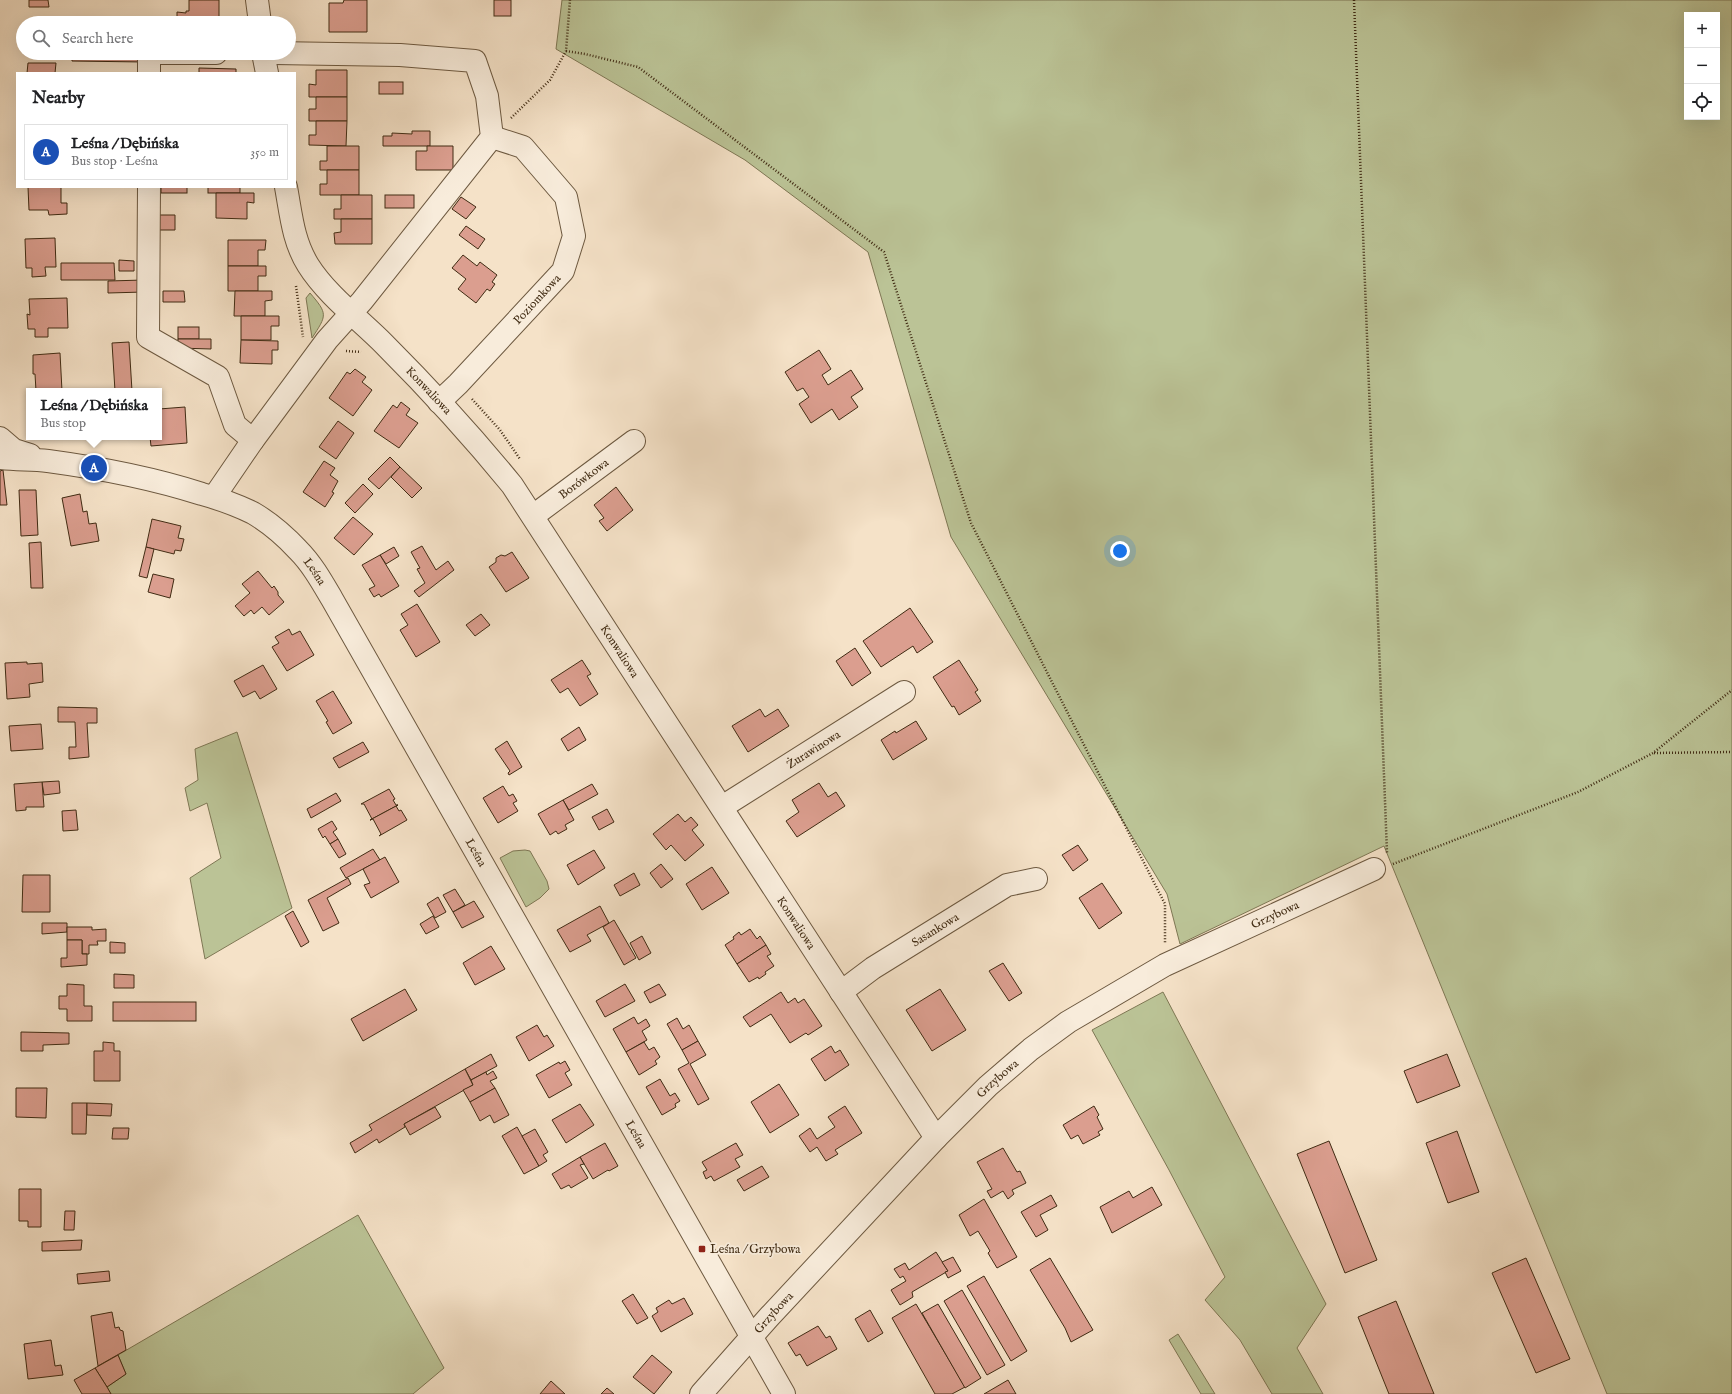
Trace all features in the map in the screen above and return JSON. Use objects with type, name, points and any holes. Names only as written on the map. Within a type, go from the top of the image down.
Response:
[{"type":"street","points":[[257,0],[259,16]]},
{"type":"street","points":[[214,498],[254,440],[327,340],[352,314],[492,137],[487,96],[475,61],[400,55],[296,53]]},
{"type":"street","points":[[149,60],[149,72]]},
{"type":"street","points":[[264,60],[267,72]]},
{"type":"street","name":"Poziomkowa","points":[[439,402],[464,378],[563,271],[574,236],[566,197],[523,147],[492,137]]},
{"type":"street","points":[[149,188],[148,337],[218,377],[235,425],[254,440]]},
{"type":"street","name":"Konwaliowa","points":[[286,188],[294,236],[308,265],[328,289],[383,343],[439,402],[485,452],[512,485],[534,516],[936,1138]]},
{"type":"street","name":"Leśna","points":[[0,438],[14,450],[46,461]]},
{"type":"street","name":"Borówkowa","points":[[534,516],[634,441]]},
{"type":"street","name":"Leśna","points":[[0,458],[46,461],[143,477],[214,498],[254,514],[273,527],[299,550],[318,576],[784,1394]]},
{"type":"street","name":"Żurawinowa","points":[[722,807],[904,692]]},
{"type":"street","name":"Grzybowa","points":[[701,1394],[936,1138],[988,1086],[1031,1049],[1068,1022],[1165,965],[1380,868]]},
{"type":"street","name":"Sasankowa","points":[[841,992],[872,968],[1007,885],[1036,879]]},
{"type":"path","points":[[492,137],[550,80],[566,51],[570,0]]},
{"type":"path","points":[[1354,0],[1380,868],[1578,792],[1653,753],[1732,690]]},
{"type":"path","points":[[566,51],[638,67],[884,252],[971,523],[1165,904],[1165,965]]},
{"type":"path","points":[[296,284],[304,343]]},
{"type":"path","points":[[341,350],[367,352]]},
{"type":"path","points":[[1653,753],[1732,752]]},
{"type":"green space","points":[[562,0],[1732,0],[1732,1394],[1607,1394],[1384,846],[1180,944],[1167,894],[951,537],[868,252],[745,160],[556,49]]},
{"type":"green space","points":[[310,293],[320,306],[323,315],[321,324],[312,338],[306,298]]},
{"type":"green space","points":[[237,732],[292,908],[205,959],[190,878],[221,858],[207,803],[190,811],[185,788],[198,780],[195,749]]},
{"type":"green space","points":[[513,851],[530,851],[547,881],[549,889],[540,898],[526,907],[500,858]]},
{"type":"green space","points":[[1163,992],[1326,1304],[1297,1348],[1323,1394],[1272,1394],[1240,1340],[1205,1300],[1225,1277],[1169,1170],[1092,1030]]},
{"type":"green space","points":[[358,1215],[444,1368],[413,1394],[111,1394],[107,1387],[126,1374],[118,1355]]},
{"type":"green space","points":[[1178,1334],[1215,1394],[1201,1394],[1169,1340]]},
{"type":"building","points":[[29,0],[48,0],[49,7],[29,7]]},
{"type":"building","points":[[189,0],[219,0],[219,16],[177,16],[177,12],[186,13],[186,11],[189,11]]},
{"type":"building","points":[[344,0],[367,0],[367,32],[329,32],[329,3],[343,3]]},
{"type":"building","points":[[494,0],[511,0],[511,16],[494,16]]},
{"type":"building","points":[[144,60],[144,62],[72,61]]},
{"type":"building","points":[[28,63],[56,63],[55,72],[27,72]]},
{"type":"building","points":[[199,68],[236,69],[236,72],[199,72]]},
{"type":"building","points":[[316,70],[347,70],[347,97],[309,97],[309,84],[316,85]]},
{"type":"building","points":[[379,82],[403,82],[403,94],[379,94]]},
{"type":"building","points":[[316,97],[347,97],[347,121],[309,121],[309,109],[316,109]]},
{"type":"building","points":[[316,121],[347,121],[346,146],[309,145],[309,135],[316,135]]},
{"type":"building","points":[[412,131],[430,131],[430,146],[383,146],[383,136],[392,136],[392,133],[412,134]]},
{"type":"building","points":[[327,146],[359,146],[359,170],[320,170],[320,161],[327,161]]},
{"type":"building","points":[[427,146],[453,146],[453,170],[416,170],[416,151],[427,151]]},
{"type":"building","points":[[327,170],[359,170],[359,195],[320,195],[320,184],[327,184]]},
{"type":"building","points":[[28,188],[61,188],[61,203],[67,203],[67,214],[49,215],[48,210],[29,210]]},
{"type":"building","points":[[161,188],[187,188],[187,193],[161,193]]},
{"type":"building","points":[[208,188],[240,188],[240,193],[208,193]]},
{"type":"building","points":[[216,193],[254,193],[254,203],[247,202],[247,219],[216,218]]},
{"type":"building","points":[[341,195],[372,195],[372,219],[334,219],[334,209],[341,209]]},
{"type":"building","points":[[385,195],[414,195],[414,208],[385,208]]},
{"type":"building","points":[[461,197],[476,207],[466,219],[452,209]]},
{"type":"building","points":[[155,215],[175,215],[175,230],[154,230]]},
{"type":"building","points":[[341,219],[372,219],[372,244],[335,244],[334,233],[341,232]]},
{"type":"building","points":[[466,226],[485,239],[478,249],[459,235]]},
{"type":"building","points":[[55,238],[56,267],[45,267],[46,276],[32,277],[32,268],[26,268],[25,239]]},
{"type":"building","points":[[228,240],[266,240],[265,250],[258,250],[258,266],[228,266]]},
{"type":"building","points":[[463,255],[477,266],[480,262],[497,275],[492,282],[495,284],[490,291],[487,289],[476,303],[458,289],[466,279],[452,268]]},
{"type":"building","points":[[119,260],[134,261],[134,271],[119,271]]},
{"type":"building","points":[[61,263],[114,263],[115,280],[61,280]]},
{"type":"building","points":[[228,266],[266,266],[266,276],[258,276],[258,291],[228,291]]},
{"type":"building","points":[[144,280],[144,292],[108,293],[108,281]]},
{"type":"building","points":[[163,291],[184,291],[185,302],[163,302]]},
{"type":"building","points":[[235,291],[272,291],[272,300],[265,301],[265,316],[234,316]]},
{"type":"building","points":[[67,298],[68,328],[48,328],[48,337],[35,337],[35,329],[28,329],[27,314],[30,315],[29,299]]},
{"type":"building","points":[[241,316],[279,316],[279,326],[271,326],[271,340],[241,340]]},
{"type":"building","points":[[178,327],[199,327],[199,339],[178,339]]},
{"type":"building","points":[[178,339],[211,339],[211,349],[178,348]]},
{"type":"building","points":[[241,340],[278,341],[278,350],[272,350],[272,364],[240,363]]},
{"type":"building","points":[[129,342],[132,388],[115,388],[112,343]]},
{"type":"building","points":[[819,350],[831,369],[822,375],[828,385],[851,370],[863,389],[851,397],[858,407],[839,420],[832,409],[811,423],[799,404],[809,397],[803,388],[797,391],[785,372]]},
{"type":"building","points":[[60,353],[62,388],[36,388],[35,374],[33,374],[33,355]]},
{"type":"building","points":[[355,369],[366,377],[362,382],[372,390],[353,416],[329,398],[347,372],[350,374]]},
{"type":"building","points":[[401,402],[410,409],[406,415],[418,423],[399,448],[374,431],[393,405],[397,408]]},
{"type":"building","points":[[185,407],[187,443],[151,446],[150,440],[162,440],[162,409]]},
{"type":"building","points":[[338,421],[354,433],[336,459],[319,447]]},
{"type":"building","points":[[390,457],[400,467],[379,489],[368,479]]},
{"type":"building","points":[[324,461],[335,468],[330,475],[338,481],[332,492],[334,493],[325,507],[303,492]]},
{"type":"building","points":[[400,467],[422,488],[412,498],[391,477]]},
{"type":"building","points":[[3,470],[7,505],[0,505],[0,471]]},
{"type":"building","points":[[363,484],[373,494],[355,513],[345,503]]},
{"type":"building","points":[[616,487],[633,510],[607,531],[599,521],[604,518],[594,505]]},
{"type":"building","points":[[19,490],[36,490],[38,535],[21,536]]},
{"type":"building","points":[[80,494],[83,512],[87,511],[89,524],[96,523],[99,541],[71,546],[62,498]]},
{"type":"building","points":[[353,517],[373,534],[354,555],[334,538]]},
{"type":"building","points":[[152,519],[181,526],[178,538],[184,539],[181,551],[175,550],[174,554],[146,547]]},
{"type":"building","points":[[41,542],[43,588],[31,588],[29,543]]},
{"type":"building","points":[[422,546],[436,570],[448,561],[454,570],[419,597],[414,591],[425,583],[417,569],[420,568],[411,552]]},
{"type":"building","points":[[146,547],[154,549],[147,578],[139,576]]},
{"type":"building","points":[[394,547],[399,556],[386,564],[380,555]]},
{"type":"building","points":[[512,552],[529,578],[506,592],[489,567],[496,562],[496,558],[501,555],[505,556]]},
{"type":"building","points":[[380,555],[399,586],[381,597],[379,594],[374,597],[369,589],[375,586],[362,565]]},
{"type":"building","points":[[258,571],[272,588],[274,586],[278,592],[278,595],[284,602],[269,615],[262,607],[254,614],[251,610],[244,616],[235,606],[250,593],[242,584]]},
{"type":"building","points":[[153,574],[174,579],[170,598],[148,592]]},
{"type":"building","points":[[417,604],[440,642],[416,657],[400,630],[408,625],[401,614]]},
{"type":"building","points":[[910,608],[933,642],[917,653],[913,646],[881,667],[863,641]]},
{"type":"building","points":[[481,614],[490,625],[475,636],[466,625]]},
{"type":"building","points":[[289,629],[292,635],[300,631],[314,655],[287,671],[272,647],[279,643],[275,637]]},
{"type":"building","points":[[855,648],[871,673],[852,686],[836,661]]},
{"type":"building","points":[[582,660],[591,674],[587,676],[598,694],[580,706],[568,688],[560,693],[551,680]]},
{"type":"building","points":[[959,660],[978,690],[975,692],[981,701],[959,715],[954,706],[952,707],[933,677]]},
{"type":"building","points":[[27,662],[27,664],[42,663],[43,682],[29,684],[30,697],[7,699],[5,663]]},
{"type":"building","points":[[263,665],[277,689],[260,699],[255,691],[243,697],[234,681]]},
{"type":"building","points":[[333,691],[352,723],[333,734],[326,722],[328,721],[316,701]]},
{"type":"building","points":[[58,707],[97,708],[97,723],[87,723],[89,757],[69,759],[69,747],[76,747],[75,722],[58,722]]},
{"type":"building","points":[[760,709],[765,717],[778,709],[789,726],[748,752],[732,726]]},
{"type":"building","points":[[916,721],[927,739],[893,760],[881,740],[895,731],[896,733]]},
{"type":"building","points":[[41,724],[43,749],[11,751],[9,726]]},
{"type":"building","points":[[579,727],[586,740],[568,751],[561,739]]},
{"type":"building","points":[[507,741],[522,767],[509,775],[508,773],[510,771],[495,749]]},
{"type":"building","points":[[363,742],[369,752],[339,768],[333,758]]},
{"type":"building","points":[[59,781],[60,793],[44,795],[42,782]]},
{"type":"building","points":[[42,782],[44,807],[26,807],[26,810],[16,811],[14,784]]},
{"type":"building","points":[[819,783],[828,797],[836,792],[845,806],[797,837],[786,821],[799,812],[792,800]]},
{"type":"building","points":[[592,784],[598,794],[569,810],[563,800]]},
{"type":"building","points":[[503,786],[509,796],[513,794],[517,801],[513,803],[518,811],[498,823],[483,798]]},
{"type":"building","points":[[389,789],[395,799],[393,800],[396,805],[398,805],[372,819],[364,804],[361,804]]},
{"type":"building","points":[[336,793],[341,801],[311,818],[307,809]]},
{"type":"building","points":[[563,800],[574,820],[565,825],[567,829],[558,834],[556,831],[550,835],[538,814]]},
{"type":"building","points":[[396,806],[399,811],[401,810],[407,820],[379,836],[381,834],[373,819],[370,820]]},
{"type":"building","points":[[607,809],[614,822],[599,830],[592,817]]},
{"type":"building","points":[[76,810],[78,830],[63,831],[62,811]]},
{"type":"building","points":[[678,814],[685,822],[691,817],[698,825],[692,830],[704,845],[685,861],[671,845],[666,850],[653,834]]},
{"type":"building","points":[[332,821],[337,829],[333,832],[338,839],[330,844],[325,836],[323,838],[318,829]]},
{"type":"building","points":[[338,839],[346,854],[339,858],[330,844]]},
{"type":"building","points":[[1078,845],[1088,860],[1073,871],[1062,855]]},
{"type":"building","points":[[373,849],[380,860],[346,878],[340,868]]},
{"type":"building","points":[[594,850],[605,868],[578,885],[567,865]]},
{"type":"building","points":[[385,857],[399,882],[371,898],[364,885],[370,883],[363,869]]},
{"type":"building","points":[[661,864],[673,879],[661,888],[650,873]]},
{"type":"building","points":[[712,867],[729,893],[702,910],[686,884]]},
{"type":"building","points":[[634,873],[640,885],[620,896],[614,885]]},
{"type":"building","points":[[23,875],[50,875],[50,912],[22,912]]},
{"type":"building","points":[[348,878],[351,884],[327,898],[339,923],[323,931],[308,900]]},
{"type":"building","points":[[1102,883],[1122,913],[1099,929],[1079,898]]},
{"type":"building","points":[[455,889],[465,905],[453,912],[443,895]]},
{"type":"building","points":[[438,897],[446,912],[435,918],[427,904]]},
{"type":"building","points":[[474,901],[484,917],[462,928],[453,912]]},
{"type":"building","points":[[600,906],[609,923],[587,935],[591,941],[570,952],[557,930]]},
{"type":"building","points":[[293,911],[309,942],[301,947],[285,916]]},
{"type":"building","points":[[433,916],[439,927],[426,934],[420,924]]},
{"type":"building","points":[[614,920],[636,958],[624,965],[603,927]]},
{"type":"building","points":[[42,923],[67,923],[67,932],[42,934]]},
{"type":"building","points":[[67,927],[92,927],[92,930],[106,929],[106,941],[97,941],[98,945],[89,945],[89,954],[82,954],[82,940],[67,940]]},
{"type":"building","points":[[750,929],[757,939],[760,936],[766,945],[737,964],[725,945],[734,939],[733,937],[739,932],[741,935]]},
{"type":"building","points":[[642,936],[651,953],[639,960],[630,943]]},
{"type":"building","points":[[67,940],[82,940],[82,954],[87,954],[87,965],[61,967],[61,958],[67,958]]},
{"type":"building","points":[[110,942],[125,943],[125,953],[110,953]]},
{"type":"building","points":[[766,945],[771,954],[767,956],[774,966],[765,972],[766,974],[759,979],[758,977],[749,982],[737,964]]},
{"type":"building","points":[[491,946],[505,969],[475,985],[463,963]]},
{"type":"building","points":[[1003,963],[1022,993],[1009,1001],[989,971]]},
{"type":"building","points":[[114,974],[134,975],[134,988],[114,988]]},
{"type":"building","points":[[67,984],[84,985],[84,1006],[92,1006],[92,1021],[67,1021],[67,1009],[59,1009],[59,996],[67,996]]},
{"type":"building","points":[[625,984],[635,1001],[605,1017],[596,1001]]},
{"type":"building","points":[[659,984],[666,995],[650,1003],[644,992]]},
{"type":"building","points":[[405,989],[417,1010],[363,1041],[351,1019]]},
{"type":"building","points":[[940,989],[966,1030],[932,1051],[906,1010]]},
{"type":"building","points":[[781,992],[788,1003],[795,998],[798,1003],[804,999],[822,1026],[808,1035],[806,1033],[790,1043],[771,1014],[750,1027],[743,1017]]},
{"type":"building","points":[[113,1002],[196,1002],[196,1021],[113,1021]]},
{"type":"building","points":[[634,1017],[638,1024],[646,1019],[650,1026],[642,1031],[647,1040],[626,1052],[613,1029]]},
{"type":"building","points":[[677,1018],[683,1029],[689,1025],[698,1041],[682,1050],[667,1024]]},
{"type":"building","points":[[537,1025],[544,1037],[547,1035],[554,1046],[529,1061],[516,1037]]},
{"type":"building","points":[[21,1032],[69,1033],[69,1044],[43,1045],[43,1051],[21,1051]]},
{"type":"building","points":[[698,1041],[706,1055],[690,1064],[709,1099],[698,1105],[678,1069],[689,1063],[682,1050]]},
{"type":"building","points":[[103,1042],[114,1043],[114,1051],[120,1051],[120,1081],[94,1081],[94,1051],[103,1051]]},
{"type":"building","points":[[644,1042],[649,1050],[654,1047],[660,1057],[655,1061],[657,1064],[639,1075],[626,1052]]},
{"type":"building","points":[[831,1046],[835,1053],[840,1050],[849,1065],[825,1081],[811,1059]]},
{"type":"building","points":[[491,1054],[497,1066],[471,1080],[465,1069]]},
{"type":"building","points":[[1447,1054],[1460,1086],[1417,1103],[1404,1071]]},
{"type":"building","points":[[565,1061],[570,1070],[565,1073],[572,1085],[549,1098],[536,1075],[559,1062],[560,1064]]},
{"type":"building","points":[[465,1069],[473,1085],[404,1124],[405,1127],[379,1143],[377,1139],[355,1153],[350,1143],[372,1130],[369,1125]]},
{"type":"building","points":[[493,1071],[497,1078],[490,1081],[495,1088],[470,1102],[463,1090],[473,1085],[471,1080],[486,1072],[487,1075]]},
{"type":"building","points":[[660,1079],[670,1096],[675,1093],[680,1101],[675,1104],[676,1107],[662,1115],[646,1087]]},
{"type":"building","points":[[779,1084],[799,1115],[770,1133],[751,1102]]},
{"type":"building","points":[[16,1088],[47,1088],[46,1118],[16,1117]]},
{"type":"building","points":[[495,1088],[509,1115],[494,1123],[490,1115],[480,1121],[470,1102]]},
{"type":"building","points":[[72,1103],[87,1103],[86,1134],[72,1134]]},
{"type":"building","points":[[87,1103],[112,1104],[111,1116],[87,1115]]},
{"type":"building","points":[[580,1104],[594,1125],[566,1143],[552,1120]]},
{"type":"building","points":[[845,1106],[862,1133],[835,1150],[838,1154],[826,1161],[817,1147],[810,1152],[799,1136],[810,1128],[817,1139],[835,1127],[828,1117]]},
{"type":"building","points":[[1094,1106],[1099,1115],[1097,1117],[1103,1129],[1098,1132],[1100,1135],[1083,1144],[1078,1135],[1071,1139],[1063,1125]]},
{"type":"building","points":[[435,1107],[441,1117],[410,1135],[404,1124]]},
{"type":"building","points":[[517,1127],[539,1166],[524,1174],[502,1136]]},
{"type":"building","points":[[113,1128],[129,1128],[128,1139],[112,1139]]},
{"type":"building","points":[[535,1129],[548,1152],[543,1155],[547,1161],[539,1166],[522,1136]]},
{"type":"building","points":[[1457,1131],[1479,1192],[1448,1203],[1426,1143]]},
{"type":"building","points":[[1329,1141],[1377,1260],[1345,1273],[1297,1154]]},
{"type":"building","points":[[605,1143],[618,1166],[593,1179],[580,1157]]},
{"type":"building","points":[[736,1143],[743,1155],[735,1159],[740,1167],[714,1181],[711,1176],[706,1179],[703,1172],[707,1170],[702,1162]]},
{"type":"building","points":[[1003,1148],[1017,1172],[1020,1171],[1026,1183],[1012,1190],[1014,1194],[1008,1199],[1003,1191],[991,1198],[987,1191],[992,1189],[977,1162]]},
{"type":"building","points":[[580,1157],[584,1164],[580,1165],[588,1178],[571,1188],[569,1185],[561,1189],[552,1174]]},
{"type":"building","points":[[762,1166],[769,1177],[744,1191],[737,1180]]},
{"type":"building","points":[[1152,1187],[1162,1205],[1112,1233],[1100,1207],[1129,1191],[1133,1198]]},
{"type":"building","points":[[19,1189],[41,1189],[41,1227],[28,1227],[28,1221],[19,1221]]},
{"type":"building","points":[[1051,1195],[1057,1206],[1040,1215],[1048,1230],[1036,1237],[1021,1212]]},
{"type":"building","points":[[984,1199],[1017,1257],[997,1268],[988,1253],[990,1251],[978,1231],[970,1236],[959,1215]]},
{"type":"building","points":[[65,1211],[75,1211],[74,1230],[64,1230]]},
{"type":"building","points":[[82,1240],[81,1250],[42,1251],[42,1242]]},
{"type":"building","points":[[936,1252],[948,1271],[912,1292],[913,1297],[900,1305],[891,1290],[906,1281],[903,1276],[900,1278],[894,1269],[905,1263],[909,1270]]},
{"type":"building","points":[[953,1257],[961,1271],[948,1278],[945,1272],[948,1271],[942,1262]]},
{"type":"building","points":[[1050,1258],[1093,1330],[1071,1342],[1065,1328],[1030,1270]]},
{"type":"building","points":[[1526,1258],[1570,1359],[1536,1373],[1492,1273]]},
{"type":"building","points":[[109,1271],[110,1281],[78,1284],[77,1274]]},
{"type":"building","points":[[984,1276],[1027,1351],[1011,1361],[967,1286]]},
{"type":"building","points":[[962,1290],[1005,1365],[987,1375],[944,1301]]},
{"type":"building","points":[[633,1294],[648,1318],[637,1324],[622,1301]]},
{"type":"building","points":[[684,1298],[693,1314],[661,1332],[652,1316],[658,1312],[656,1308],[669,1300],[672,1304]]},
{"type":"building","points":[[1396,1301],[1434,1394],[1389,1394],[1358,1317]]},
{"type":"building","points":[[916,1304],[965,1387],[952,1394],[935,1394],[892,1318]]},
{"type":"building","points":[[938,1304],[981,1378],[965,1388],[922,1313]]},
{"type":"building","points":[[870,1310],[883,1333],[868,1342],[855,1319]]},
{"type":"building","points":[[112,1312],[115,1328],[119,1327],[120,1330],[123,1331],[126,1350],[98,1366],[91,1316]]},
{"type":"building","points":[[818,1326],[826,1338],[830,1336],[837,1349],[807,1366],[800,1354],[796,1356],[788,1343]]},
{"type":"building","points":[[51,1340],[55,1366],[61,1365],[63,1375],[28,1379],[24,1344]]},
{"type":"building","points":[[118,1355],[126,1374],[107,1387],[95,1368]]},
{"type":"building","points":[[652,1355],[672,1372],[654,1394],[633,1377]]},
{"type":"building","points":[[95,1368],[111,1394],[82,1394],[74,1380]]},
{"type":"building","points":[[1008,1380],[1016,1394],[984,1394]]},
{"type":"building","points":[[551,1381],[565,1394],[540,1394]]},
{"type":"building","points":[[607,1388],[614,1394],[601,1394]]},
{"type":"place","name":"Leśna / Dębińska","points":[[94,468]]},
{"type":"place","name":"Leśna / Grzybowa","points":[[702,1249]]}]
